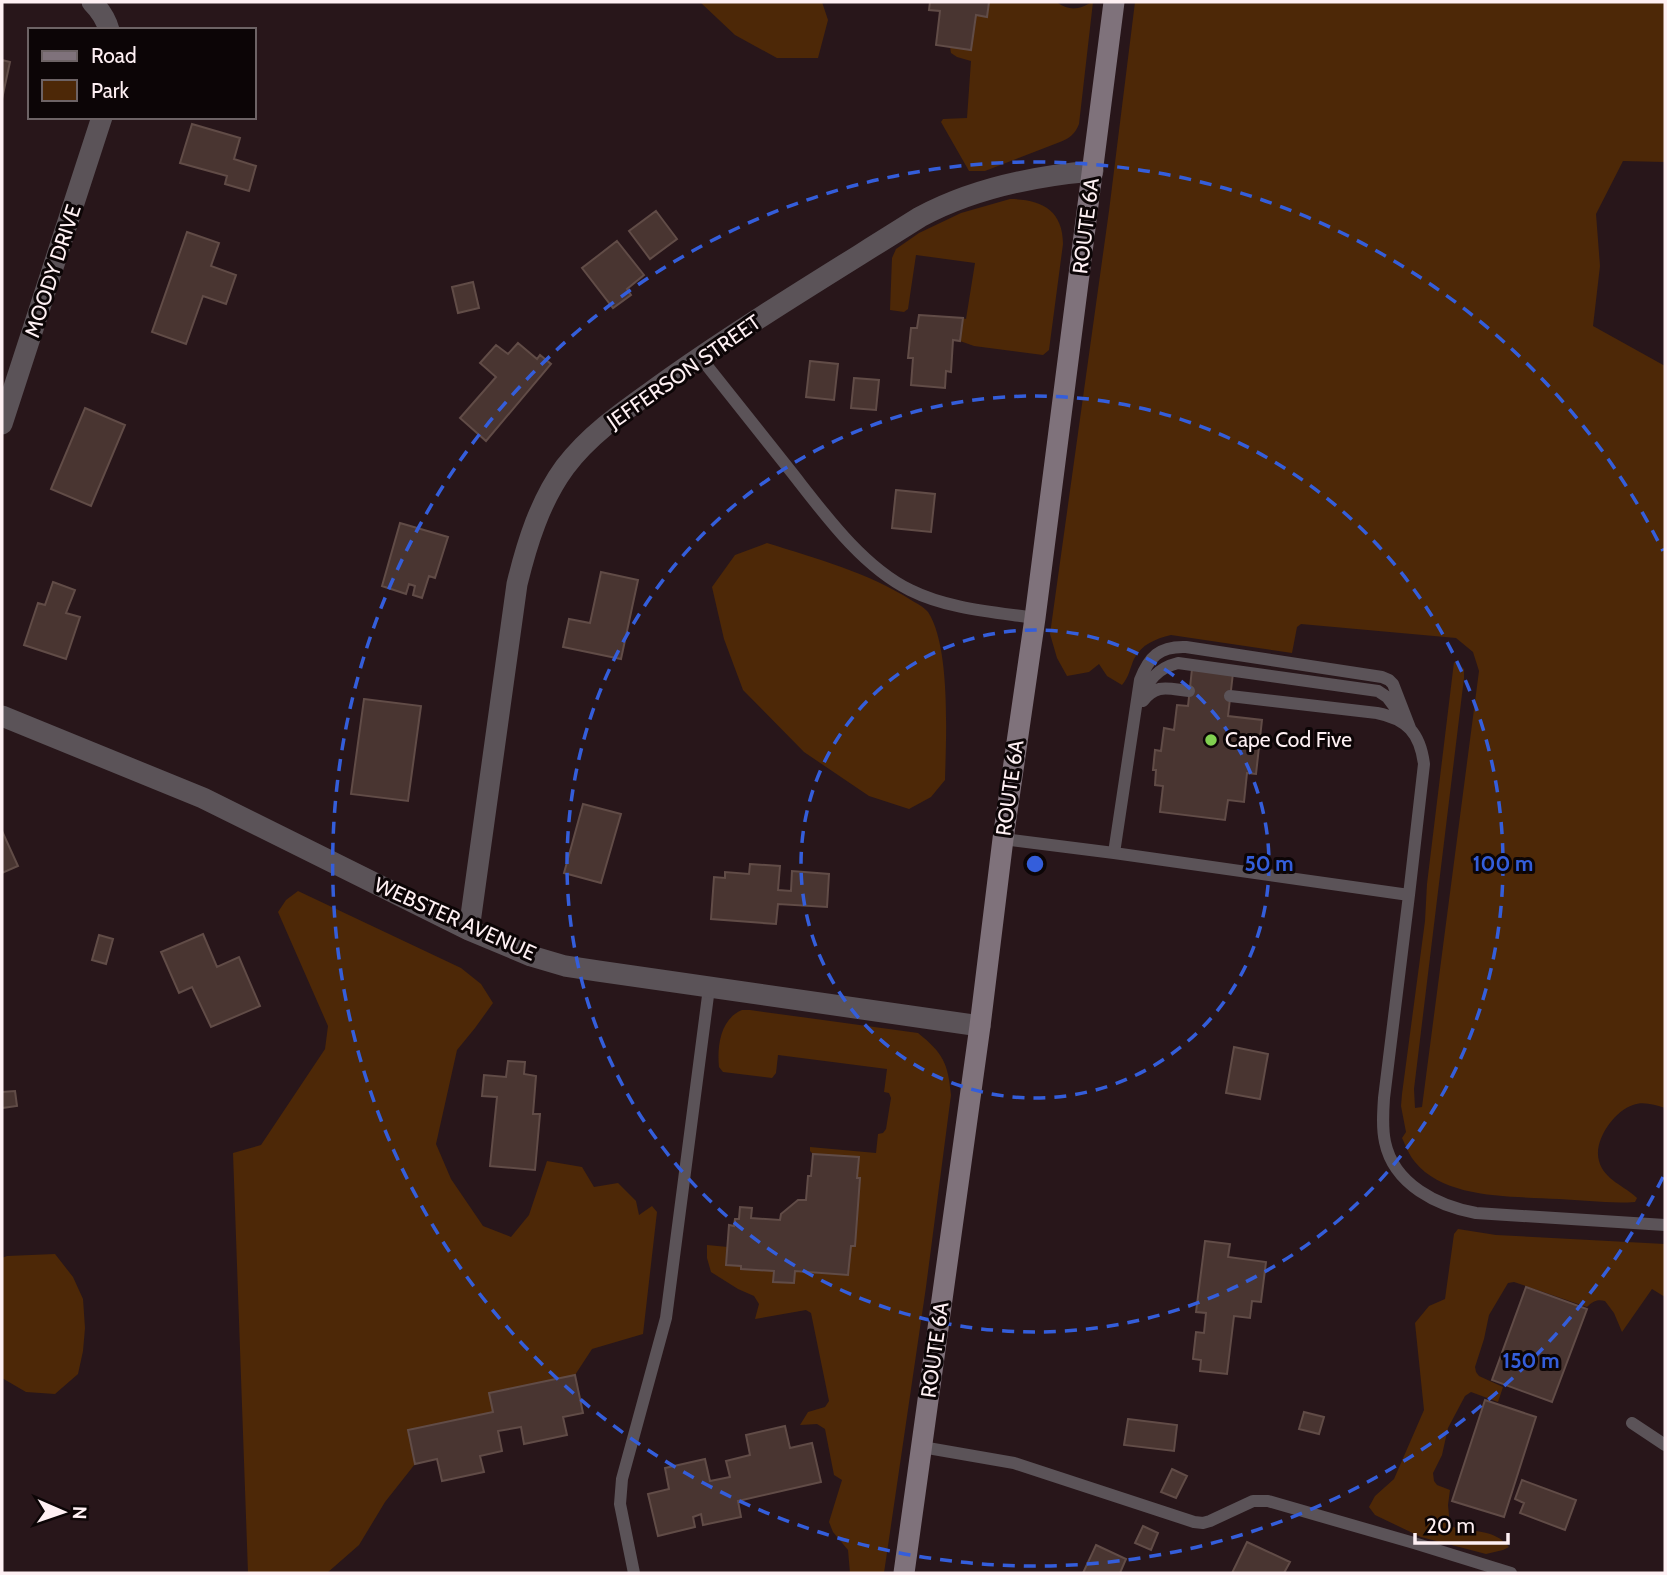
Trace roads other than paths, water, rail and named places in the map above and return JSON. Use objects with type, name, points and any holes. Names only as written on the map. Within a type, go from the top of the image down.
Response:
[{"type":"main road","name":"ROUTE 6A","points":[[904,1573],[1035,618],[1114,2]]},
{"type":"street","points":[[92,2],[108,28]]},
{"type":"street","name":"MOODY DRIVE","points":[[2,424],[101,119]]},
{"type":"street","name":"JEFFERSON STREET","points":[[469,930],[517,584],[525,550],[536,521],[566,466],[607,423],[700,358],[920,217],[963,198],[1019,182],[1063,173],[1093,171]]},
{"type":"street","name":"WEBSTER AVENUE","points":[[2,716],[203,799],[469,930],[531,956],[565,966],[979,1026]]},
{"type":"lane","points":[[700,358],[842,535],[888,577],[932,599],[983,611],[1035,618]]},
{"type":"lane","points":[[1114,853],[1140,680],[1144,668],[1163,649],[1186,647],[1389,680],[1410,728],[1418,739],[1424,764],[1384,1098],[1382,1123],[1385,1144],[1392,1163],[1403,1177],[1423,1193],[1454,1209],[1476,1213],[1665,1225]]},
{"type":"lane","points":[[1134,716],[1145,698],[1155,689],[1189,691]]},
{"type":"lane","points":[[1230,696],[1377,713],[1392,716],[1410,728]]},
{"type":"lane","points":[[1003,839],[1409,895]]},
{"type":"lane","points":[[634,1573],[620,1504],[622,1479],[666,1318],[709,988]]},
{"type":"lane","points":[[1632,1423],[1665,1445]]},
{"type":"lane","points":[[922,1447],[1024,1466],[1194,1522],[1210,1521],[1253,1501],[1268,1501],[1511,1573]]},
{"type":"place","name":"Cape Cod Five","points":[[1211,740]]}]
